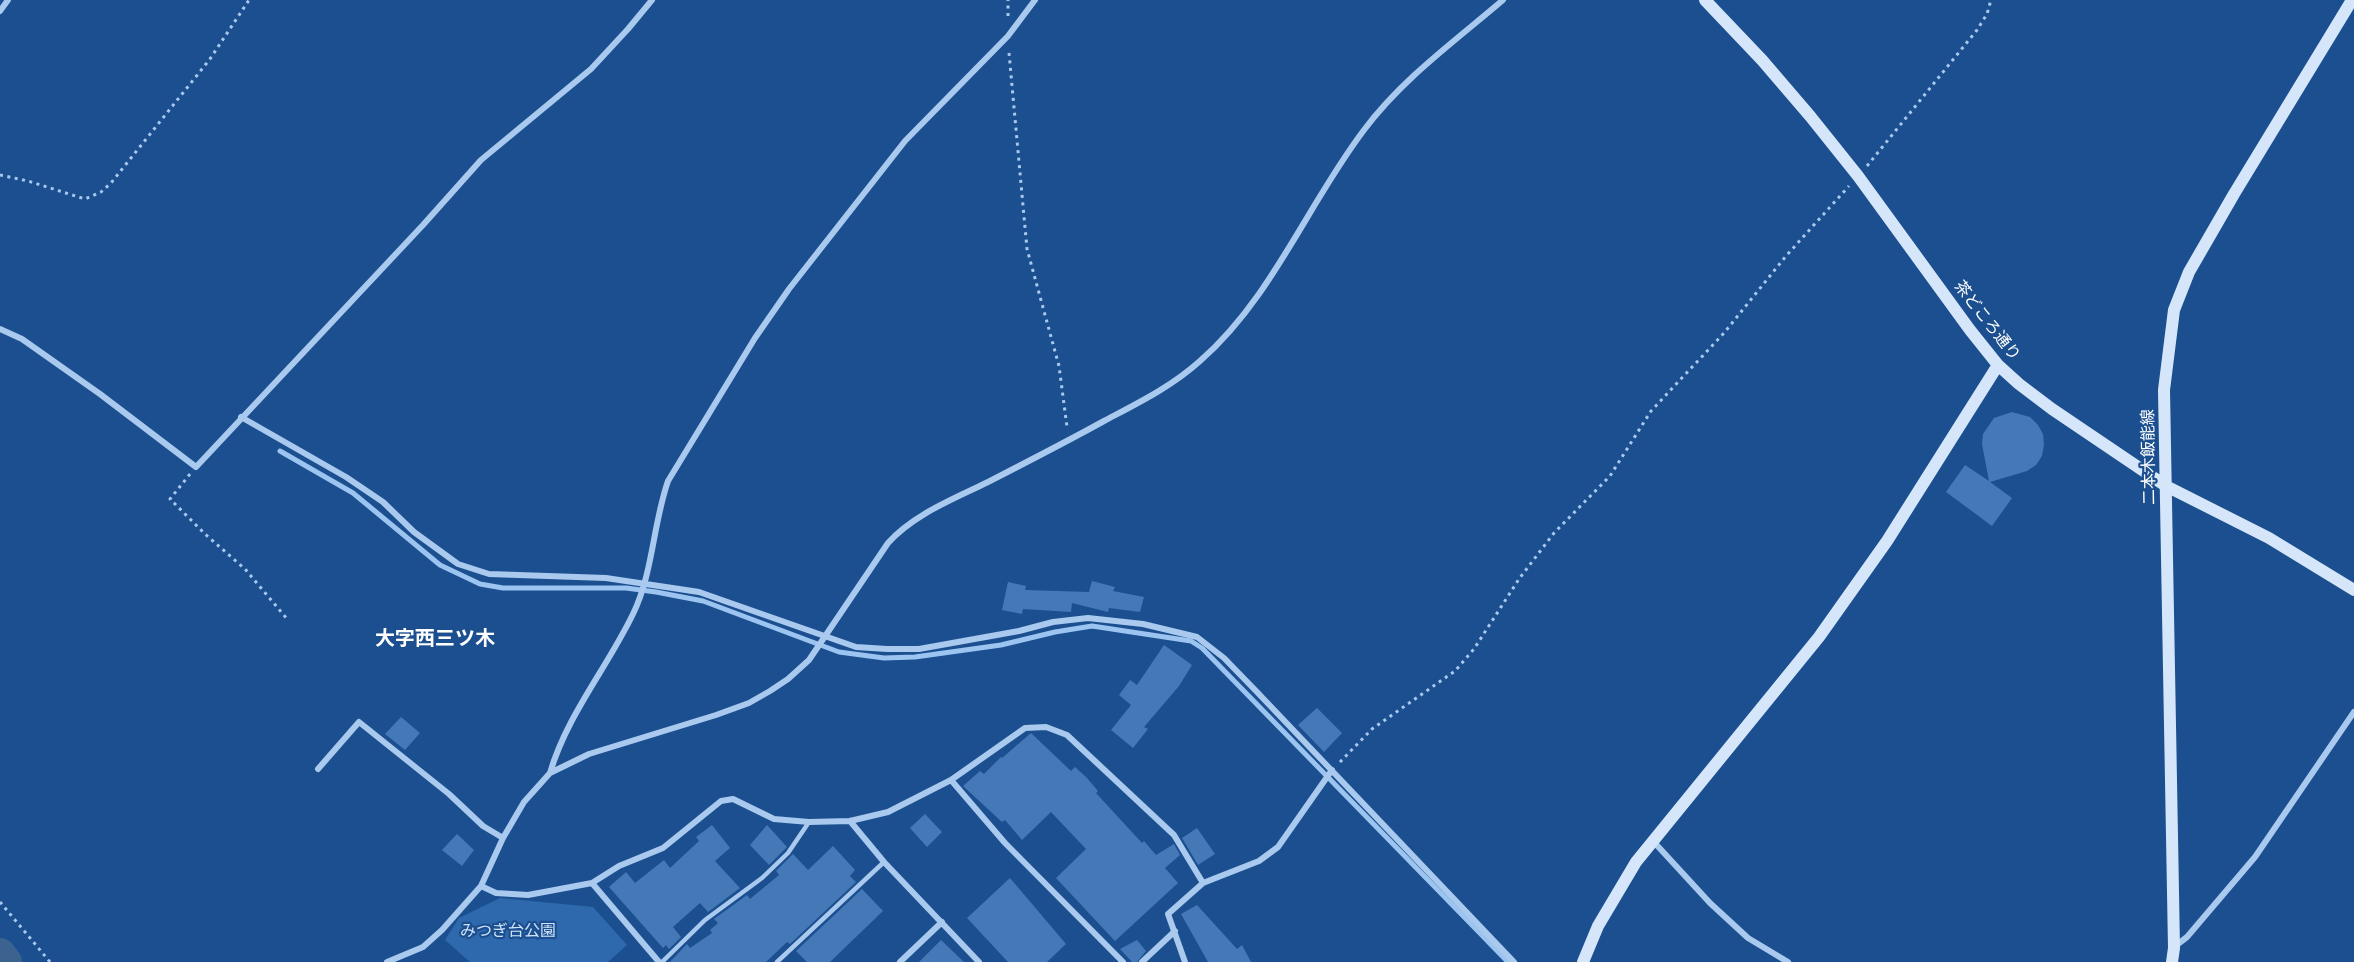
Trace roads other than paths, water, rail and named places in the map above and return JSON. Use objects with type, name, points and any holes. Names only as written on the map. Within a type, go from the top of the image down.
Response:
[{"type":"street","points":[[0,11],[8,0]]},
{"type":"street","points":[[0,329],[22,339],[100,394],[196,467],[375,277],[481,160],[591,69],[652,0]]},
{"type":"street","points":[[550,773],[557,747],[634,613],[644,583],[660,504],[668,481],[755,338],[789,289],[905,141],[1008,36],[1035,0]]},
{"type":"street","points":[[387,962],[423,947],[442,930],[481,886],[502,838],[524,802],[550,773],[589,754],[749,703],[788,679],[809,660],[867,573],[899,531],[957,497],[1148,399],[1179,379],[1232,330],[1255,299],[1364,130],[1409,81],[1503,0]]},
{"type":"street","name":"茶どころ通り","points":[[1705,0],[1762,60],[1858,176],[1998,365],[2052,410],[2166,486],[2269,538],[2354,590]]},
{"type":"street","name":"二本木飯能線","points":[[2172,962],[2174,948],[2164,390],[2174,310],[2181,290],[2234,194],[2352,0]]},
{"type":"street","points":[[1583,962],[1598,926],[1617,892],[1652,841],[1752,721],[1826,627],[1887,541],[1998,365]]},
{"type":"street","points":[[241,417],[346,477],[383,502],[414,532],[458,564],[489,574],[586,577],[699,592],[856,647],[887,650],[918,649],[1019,631],[1053,622],[1088,618],[1170,629],[1197,637],[1224,658],[1514,962]]},
{"type":"street","points":[[2174,948],[2194,929],[2255,857],[2354,712]]},
{"type":"street","points":[[318,769],[359,722],[449,794],[483,826],[502,838]]},
{"type":"street","points":[[481,886],[496,893],[528,895],[591,882],[620,866],[663,848],[721,801],[733,799],[774,819],[809,822],[849,822],[888,812],[951,780],[1025,728],[1046,727],[1067,735],[1174,835],[1203,883]]},
{"type":"street","points":[[1185,962],[1168,914],[1203,883],[1259,861],[1278,848],[1332,770]]},
{"type":"street","points":[[951,780],[1005,843],[1123,962]]},
{"type":"street","points":[[849,822],[980,962]]},
{"type":"street","points":[[1652,841],[1710,903],[1748,938],[1788,962]]},
{"type":"street","points":[[591,882],[660,962]]},
{"type":"street","points":[[900,962],[942,922]]},
{"type":"street","points":[[1142,962],[1175,931]]},
{"type":"lane","points":[[660,962],[705,920],[762,878],[788,854],[809,822]]},
{"type":"lane","points":[[777,962],[884,862]]},
{"type":"waterway","points":[[280,451],[353,493],[440,565],[480,584],[503,588],[626,588],[656,592],[703,601],[839,652],[884,658],[915,657],[1001,645],[1092,626],[1191,641],[1202,648],[1508,962]]},
{"type":"waterway","points":[[0,954],[6,962]]},
{"type":"district","name":"大字西三ツ木","points":[[435,639]]},
{"type":"park label","name":"みつぎ台公園","points":[[508,931]]}]
